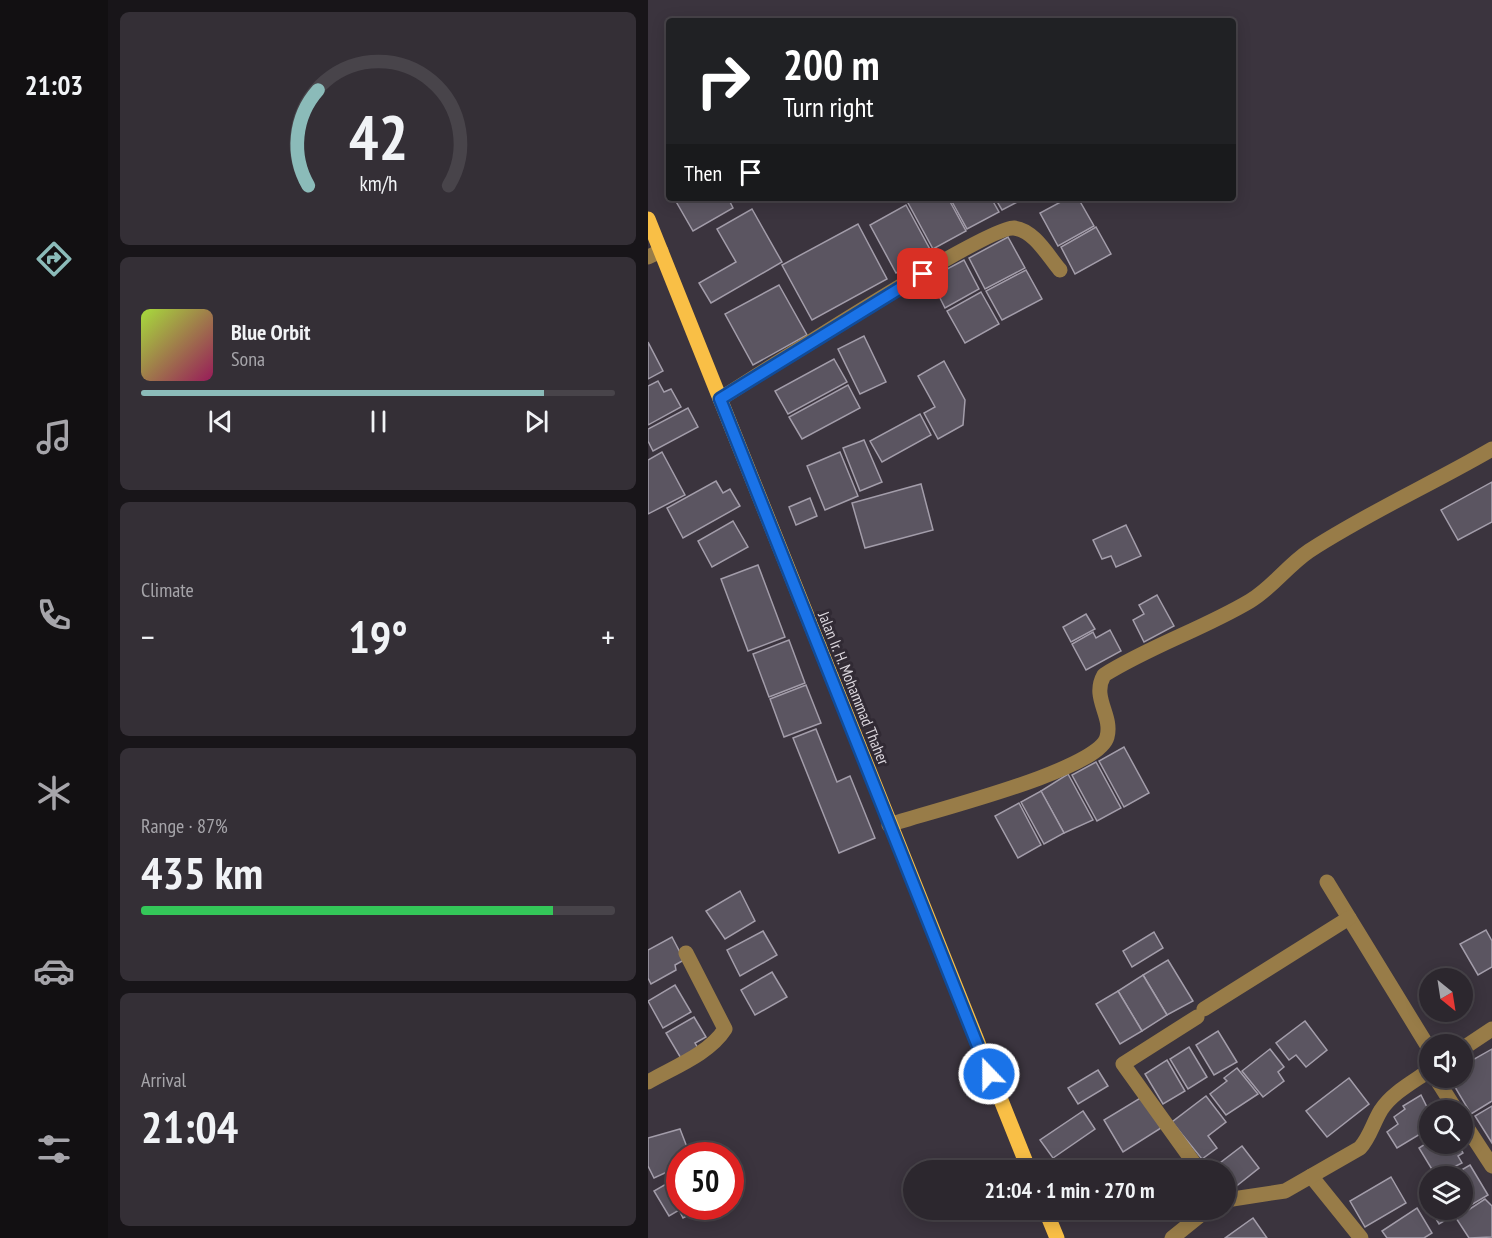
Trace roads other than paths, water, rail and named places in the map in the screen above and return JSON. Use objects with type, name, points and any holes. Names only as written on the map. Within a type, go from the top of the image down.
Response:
[{"type":"main road","name":"Jalan Ir. H. Mohammad Thaher","points":[[648,219],[654,254],[720,399],[1025,1160]]},
{"type":"main road","points":[[1050,1220],[1057,1238]]},
{"type":"street","points":[[720,399],[943,262],[1004,228],[1028,232],[1060,270]]},
{"type":"street","points":[[889,825],[919,814],[1012,789],[1059,770],[1100,747],[1107,738],[1107,723],[1098,695],[1104,675],[1132,658],[1249,602],[1308,552],[1382,508],[1441,479],[1492,449]]},
{"type":"street","points":[[1327,882],[1420,1034]]},
{"type":"street","points":[[1192,1160],[1123,1064],[1349,918]]},
{"type":"street","points":[[648,1082],[698,1053],[718,1039],[725,1029],[686,953]]},
{"type":"street","points":[[1473,1042],[1492,1029]]},
{"type":"street","points":[[1236,1198],[1285,1191],[1360,1148],[1368,1139],[1381,1110],[1395,1095],[1419,1078]]},
{"type":"street","points":[[1473,1137],[1492,1166]]},
{"type":"street","points":[[1311,1176],[1361,1238]]},
{"type":"street","points":[[1172,1238],[1194,1220]]}]
